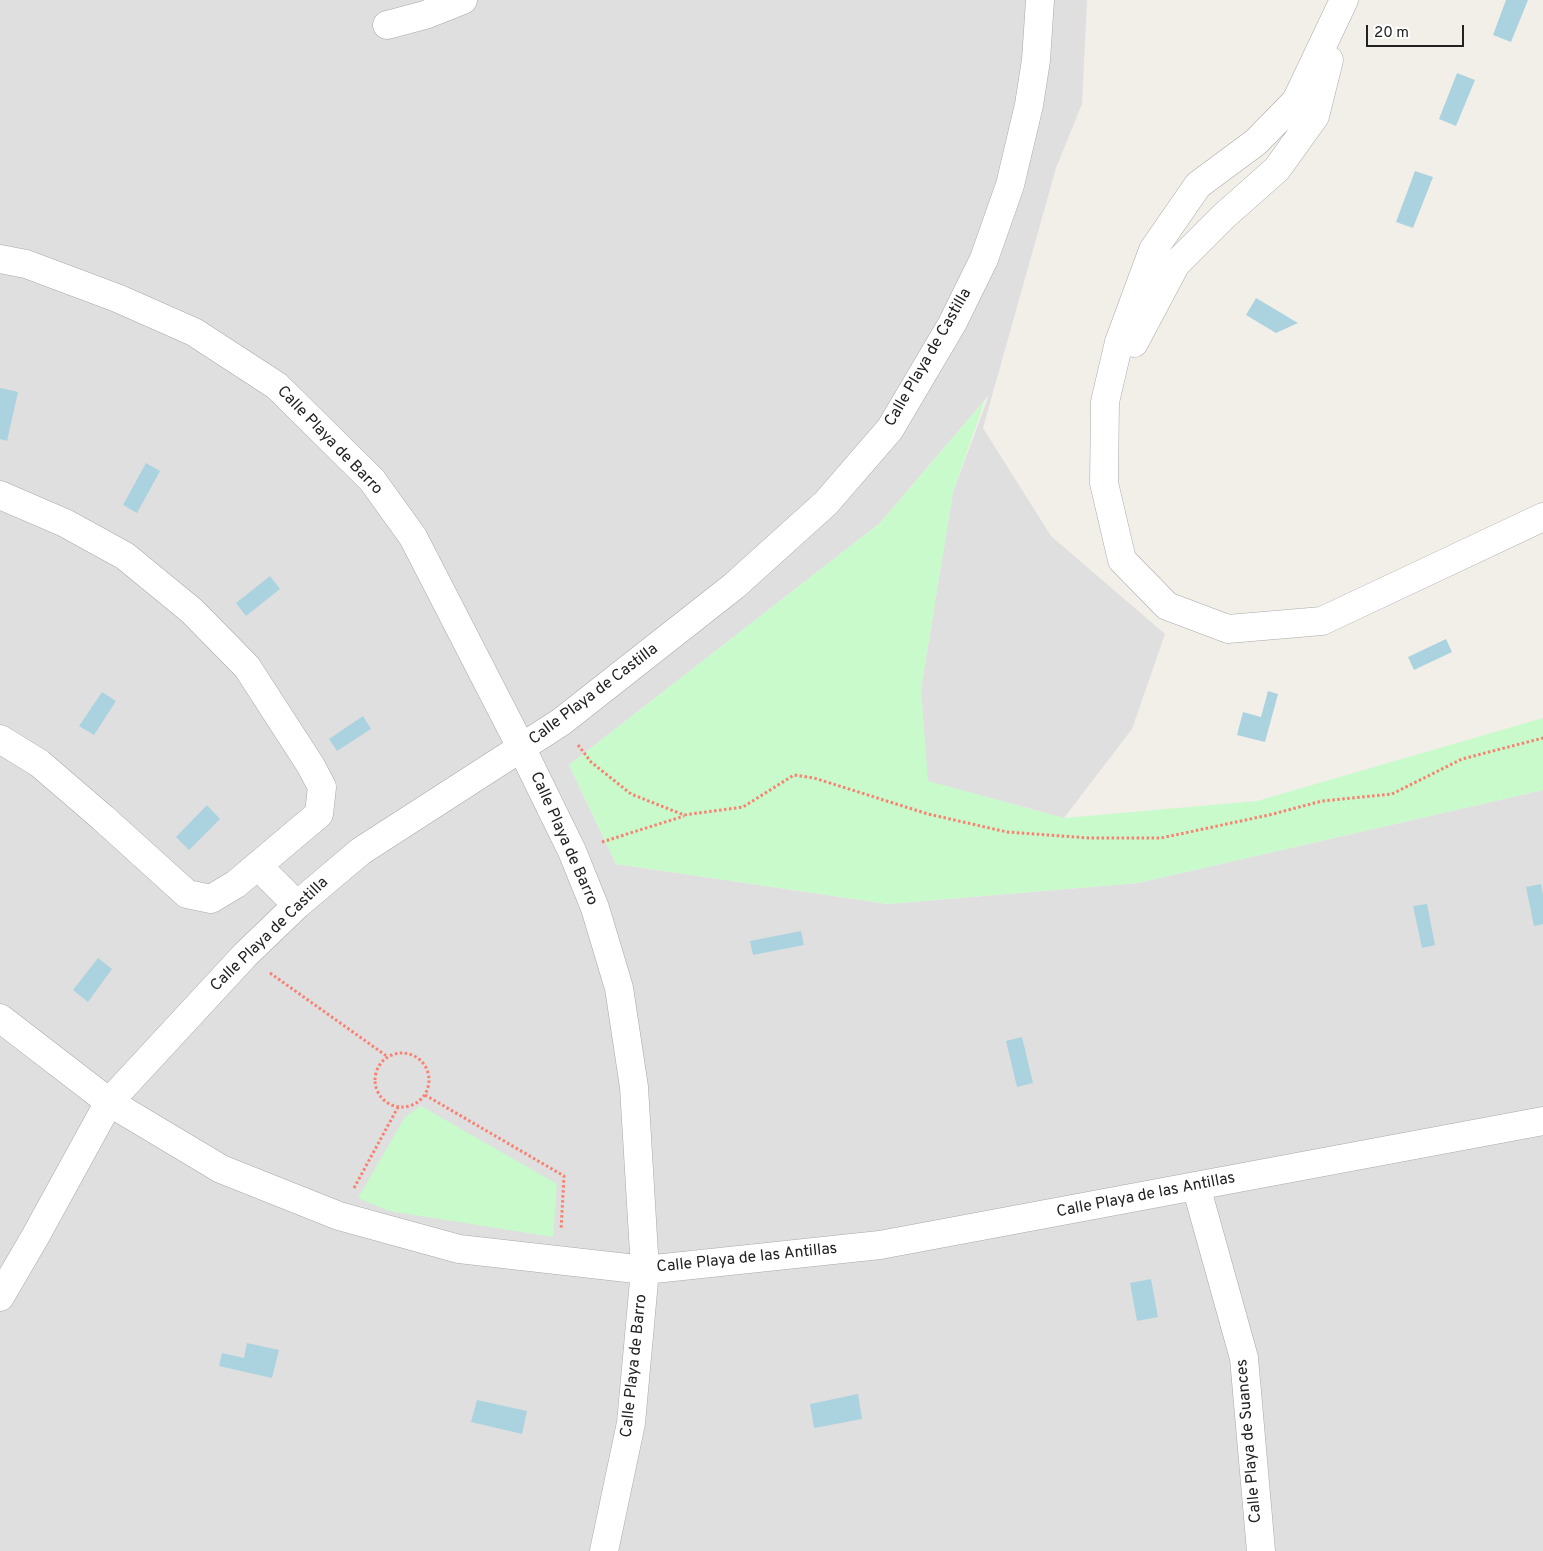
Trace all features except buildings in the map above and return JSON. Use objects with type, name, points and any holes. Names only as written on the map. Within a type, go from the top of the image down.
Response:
[{"type":"street","points":[[387,25],[425,15],[463,0]]},
{"type":"street","name":"Calle Playa de Castilla","points":[[0,1297],[36,1237],[109,1102],[245,955],[297,905],[361,851],[562,722],[734,586],[826,503],[890,430],[952,324],[984,259],[1010,185],[1029,106],[1036,60],[1040,0]]},
{"type":"street","points":[[1344,1],[1296,101],[1256,142],[1198,185],[1153,250],[1119,342],[1105,402],[1104,483],[1122,560],[1168,606],[1228,629],[1322,621],[1543,517]]},
{"type":"street","points":[[1105,402],[1134,342],[1176,264],[1224,216],[1277,169],[1315,116],[1344,1]]},
{"type":"street","name":"Calle Playa de Barro","points":[[0,259],[35,267],[117,298],[194,332],[277,386],[372,480],[413,537],[572,851],[595,908],[618,988],[634,1087],[645,1270],[631,1424],[604,1551]]},
{"type":"street","points":[[0,495],[64,523],[125,556],[192,611],[246,666],[311,766],[322,787],[319,814],[236,884],[211,899],[187,894],[39,763],[0,740]]},
{"type":"street","points":[[258,866],[297,905]]},
{"type":"street","name":"Calle Playa de las Antillas","points":[[0,1018],[109,1102],[221,1169],[339,1216],[459,1249],[645,1270],[880,1245],[1543,1121]]},
{"type":"street","name":"Calle Playa de Suances","points":[[1196,1186],[1244,1358],[1261,1551]]},
{"type":"path","points":[[562,722],[591,762],[631,794],[684,815]]},
{"type":"path","points":[[572,851],[684,815],[743,807],[794,776],[814,778],[928,814],[1007,832],[1090,838],[1161,838],[1269,815],[1322,801],[1392,794],[1462,759],[1543,738]]},
{"type":"path","points":[[245,955],[388,1057]]},
{"type":"path","points":[[398,1053],[418,1058],[425,1066],[429,1075],[429,1086],[425,1095],[409,1107],[398,1108],[388,1104],[380,1096],[375,1086],[380,1064],[388,1057],[398,1053]]},
{"type":"path","points":[[425,1095],[564,1176],[559,1260]]},
{"type":"path","points":[[339,1216],[398,1108]]},
{"type":"shaded area","points":[[0,0],[1087,0],[1082,104],[1056,168],[983,428],[1051,536],[1165,634],[1132,729],[1064,818],[927,781],[921,689],[953,492],[989,395],[880,523],[569,765],[616,864],[888,904],[1138,883],[1543,790],[1543,1551],[0,1551]]},
{"type":"green space","points":[[985,400],[953,492],[921,689],[928,781],[1064,818],[1257,801],[1543,718],[1543,790],[1138,883],[888,904],[616,864],[569,765],[880,523]]},
{"type":"green space","points":[[421,1106],[557,1184],[553,1237],[389,1211],[358,1198],[405,1117]]},
{"type":"water","points":[[1506,0],[1528,0],[1511,42],[1493,35]]},
{"type":"water","points":[[1457,73],[1475,80],[1456,126],[1439,119]]},
{"type":"water","points":[[1415,171],[1433,177],[1413,228],[1396,222]]},
{"type":"water","points":[[1256,298],[1298,323],[1276,333],[1246,315]]},
{"type":"water","points":[[0,388],[18,392],[7,441],[0,439]]},
{"type":"water","points":[[146,463],[160,471],[137,513],[123,505]]},
{"type":"water","points":[[270,576],[280,589],[246,616],[236,603]]},
{"type":"water","points":[[1446,639],[1452,652],[1414,670],[1408,657]]},
{"type":"water","points":[[1268,691],[1278,694],[1265,742],[1237,735],[1243,712],[1261,717]]},
{"type":"water","points":[[102,692],[116,701],[94,735],[79,726]]},
{"type":"water","points":[[363,716],[371,729],[337,751],[329,739]]},
{"type":"water","points":[[207,805],[220,819],[189,850],[176,837]]},
{"type":"water","points":[[1541,884],[1543,924],[1534,926],[1526,887]]},
{"type":"water","points":[[1427,904],[1435,945],[1422,948],[1413,906]]},
{"type":"water","points":[[801,931],[804,945],[753,955],[750,941]]},
{"type":"water","points":[[98,958],[112,969],[88,1002],[73,990]]},
{"type":"water","points":[[1022,1037],[1033,1083],[1017,1087],[1006,1041]]},
{"type":"water","points":[[1151,1279],[1158,1317],[1137,1321],[1130,1283]]},
{"type":"water","points":[[247,1343],[279,1350],[272,1378],[219,1366],[222,1353],[244,1358]]},
{"type":"water","points":[[858,1394],[862,1419],[814,1428],[810,1404]]},
{"type":"water","points":[[477,1400],[527,1411],[522,1434],[471,1422]]}]
